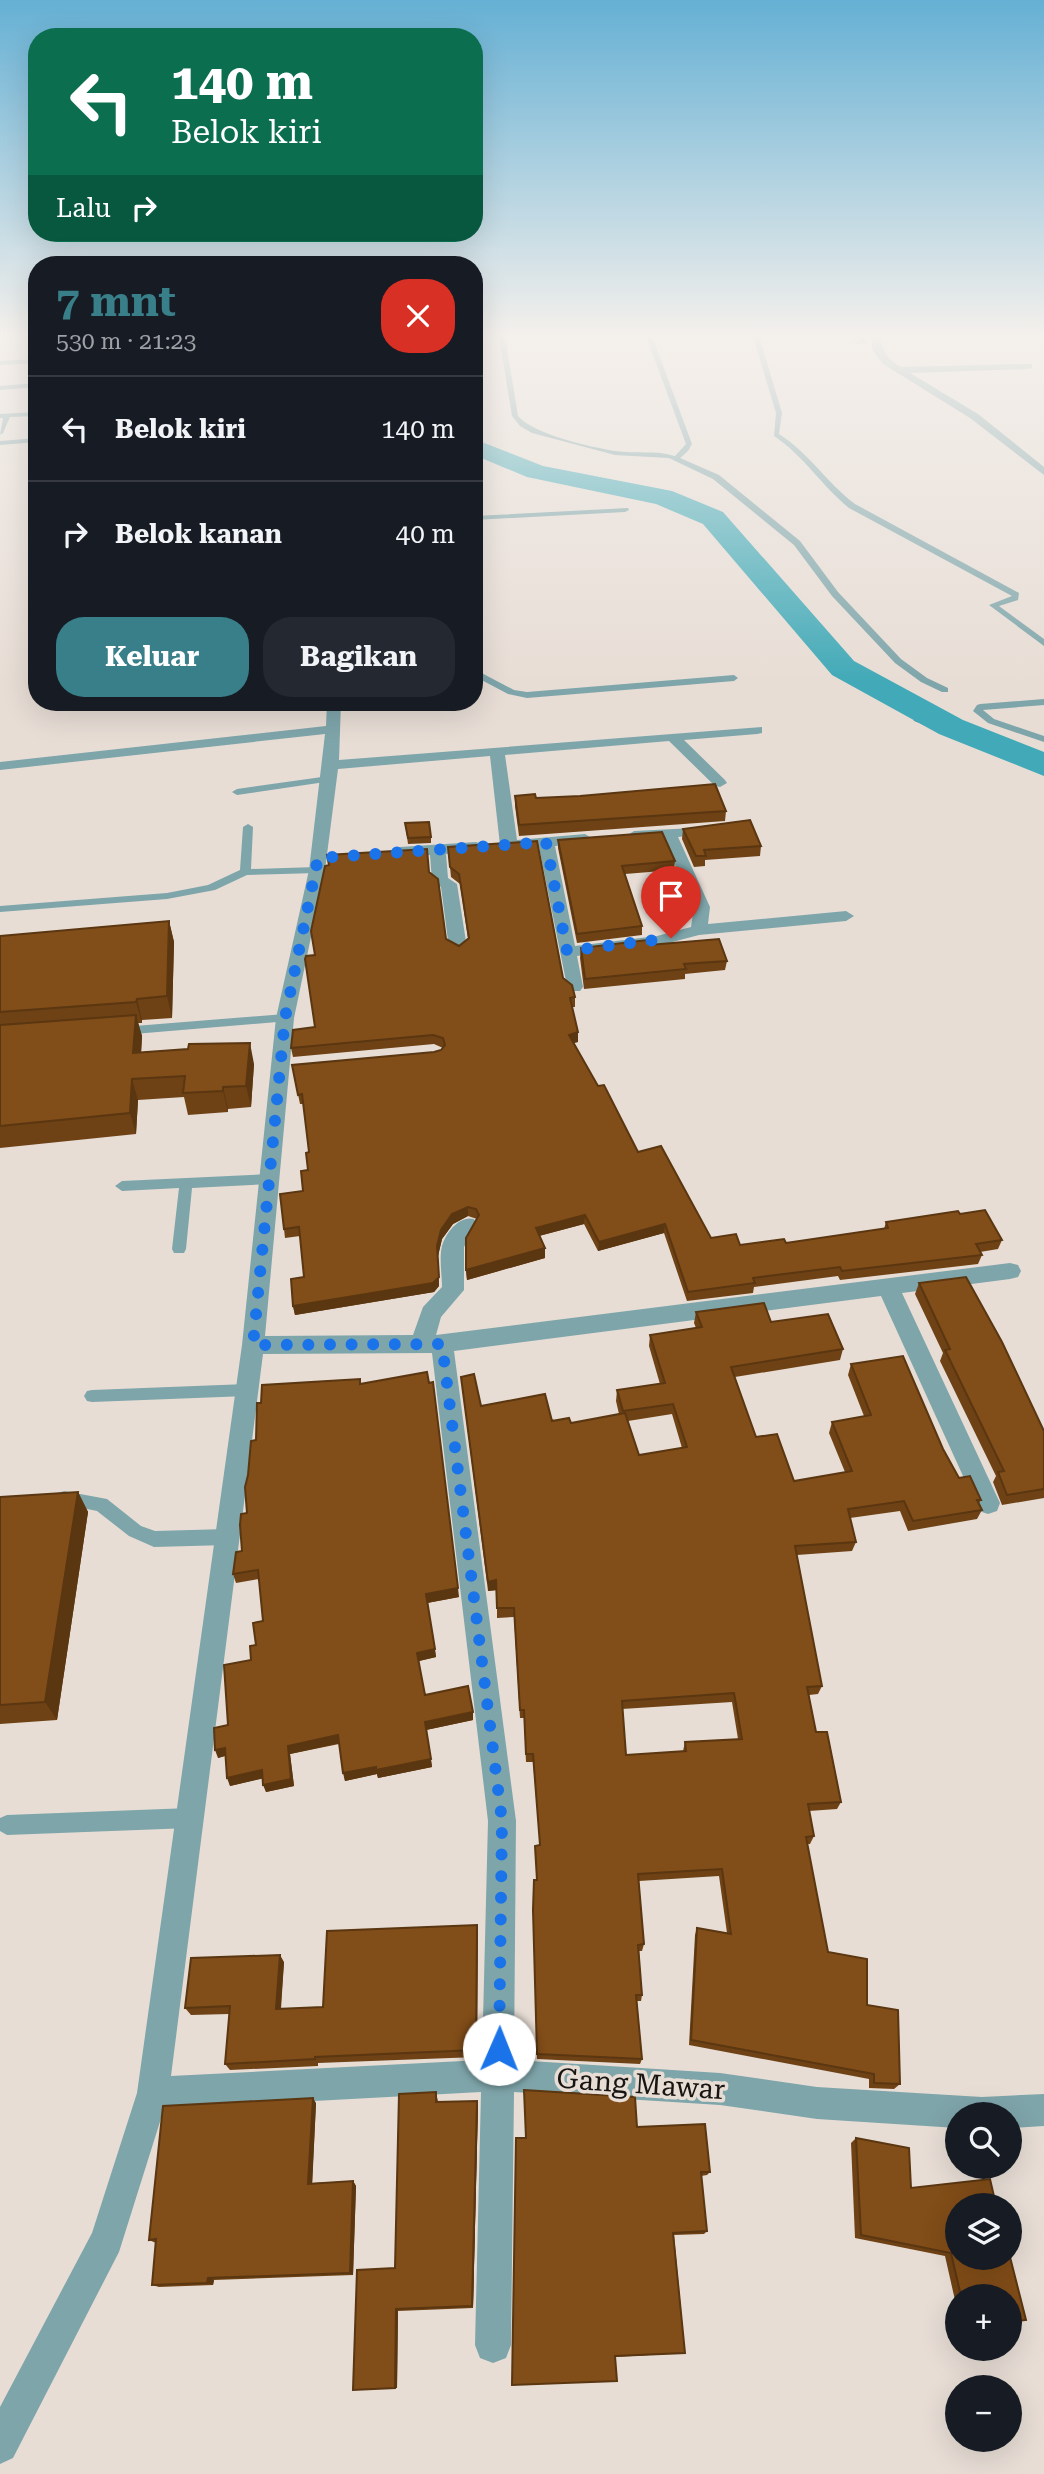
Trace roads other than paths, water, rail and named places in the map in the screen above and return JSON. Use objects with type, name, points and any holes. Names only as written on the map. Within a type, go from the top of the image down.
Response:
[{"type":"street","points":[[1018,451],[1044,472]]},
{"type":"street","points":[[0,2445],[107,2240],[153,2093],[253,1345],[270,1179],[286,1066],[285,1018],[322,862],[334,711]]},
{"type":"street","points":[[0,766],[334,729]]},
{"type":"street","points":[[330,772],[497,753],[757,730]]},
{"type":"street","points":[[674,738],[720,783]]},
{"type":"street","points":[[497,753],[510,845]]},
{"type":"street","points":[[385,853],[726,829]]},
{"type":"street","points":[[668,833],[702,907],[699,930]]},
{"type":"street","points":[[546,842],[574,987]]},
{"type":"street","points":[[438,850],[440,881],[449,884],[457,948]]},
{"type":"street","points":[[567,951],[657,941],[699,930],[846,916]]},
{"type":"street","points":[[467,1225],[453,1246],[453,1290],[431,1313],[432,1344],[502,1821],[493,2345]]},
{"type":"street","points":[[253,1345],[432,1344],[1010,1271]]},
{"type":"street","points":[[888,1287],[988,1503]]},
{"type":"street","name":"Gang Mawar","points":[[153,2093],[499,2075],[720,2089],[817,2103],[968,2113],[1044,2110]]},
{"type":"lane","points":[[609,451],[676,457],[716,477],[797,543],[835,594],[898,661],[924,680],[945,690]]},
{"type":"lane","points":[[676,457],[685,451]]},
{"type":"lane","points":[[800,451],[830,490],[852,506],[1016,595],[1015,598],[993,605],[1044,643]]},
{"type":"lane","points":[[483,518],[625,510]]},
{"type":"lane","points":[[483,677],[512,692],[527,695],[734,678]]},
{"type":"lane","points":[[1044,702],[990,705],[978,711],[991,721],[1044,739]]},
{"type":"lane","points":[[237,792],[330,772]]},
{"type":"lane","points":[[245,872],[248,827]]},
{"type":"lane","points":[[0,909],[167,896],[211,888],[245,872],[322,862]]},
{"type":"lane","points":[[107,1032],[285,1018]]},
{"type":"lane","points":[[122,1186],[270,1179]]},
{"type":"lane","points":[[179,1248],[186,1182]]},
{"type":"lane","points":[[93,1396],[247,1390]]},
{"type":"lane","points":[[53,1498],[102,1504],[135,1531],[154,1539],[227,1537]]},
{"type":"lane","points":[[7,1825],[190,1818]]},
{"type":"water","points":[[939,718],[1044,758],[1044,771],[917,721]]},
{"type":"waterway","points":[[487,451],[536,472],[663,497],[713,518],[843,668],[951,727],[1044,765]]}]
